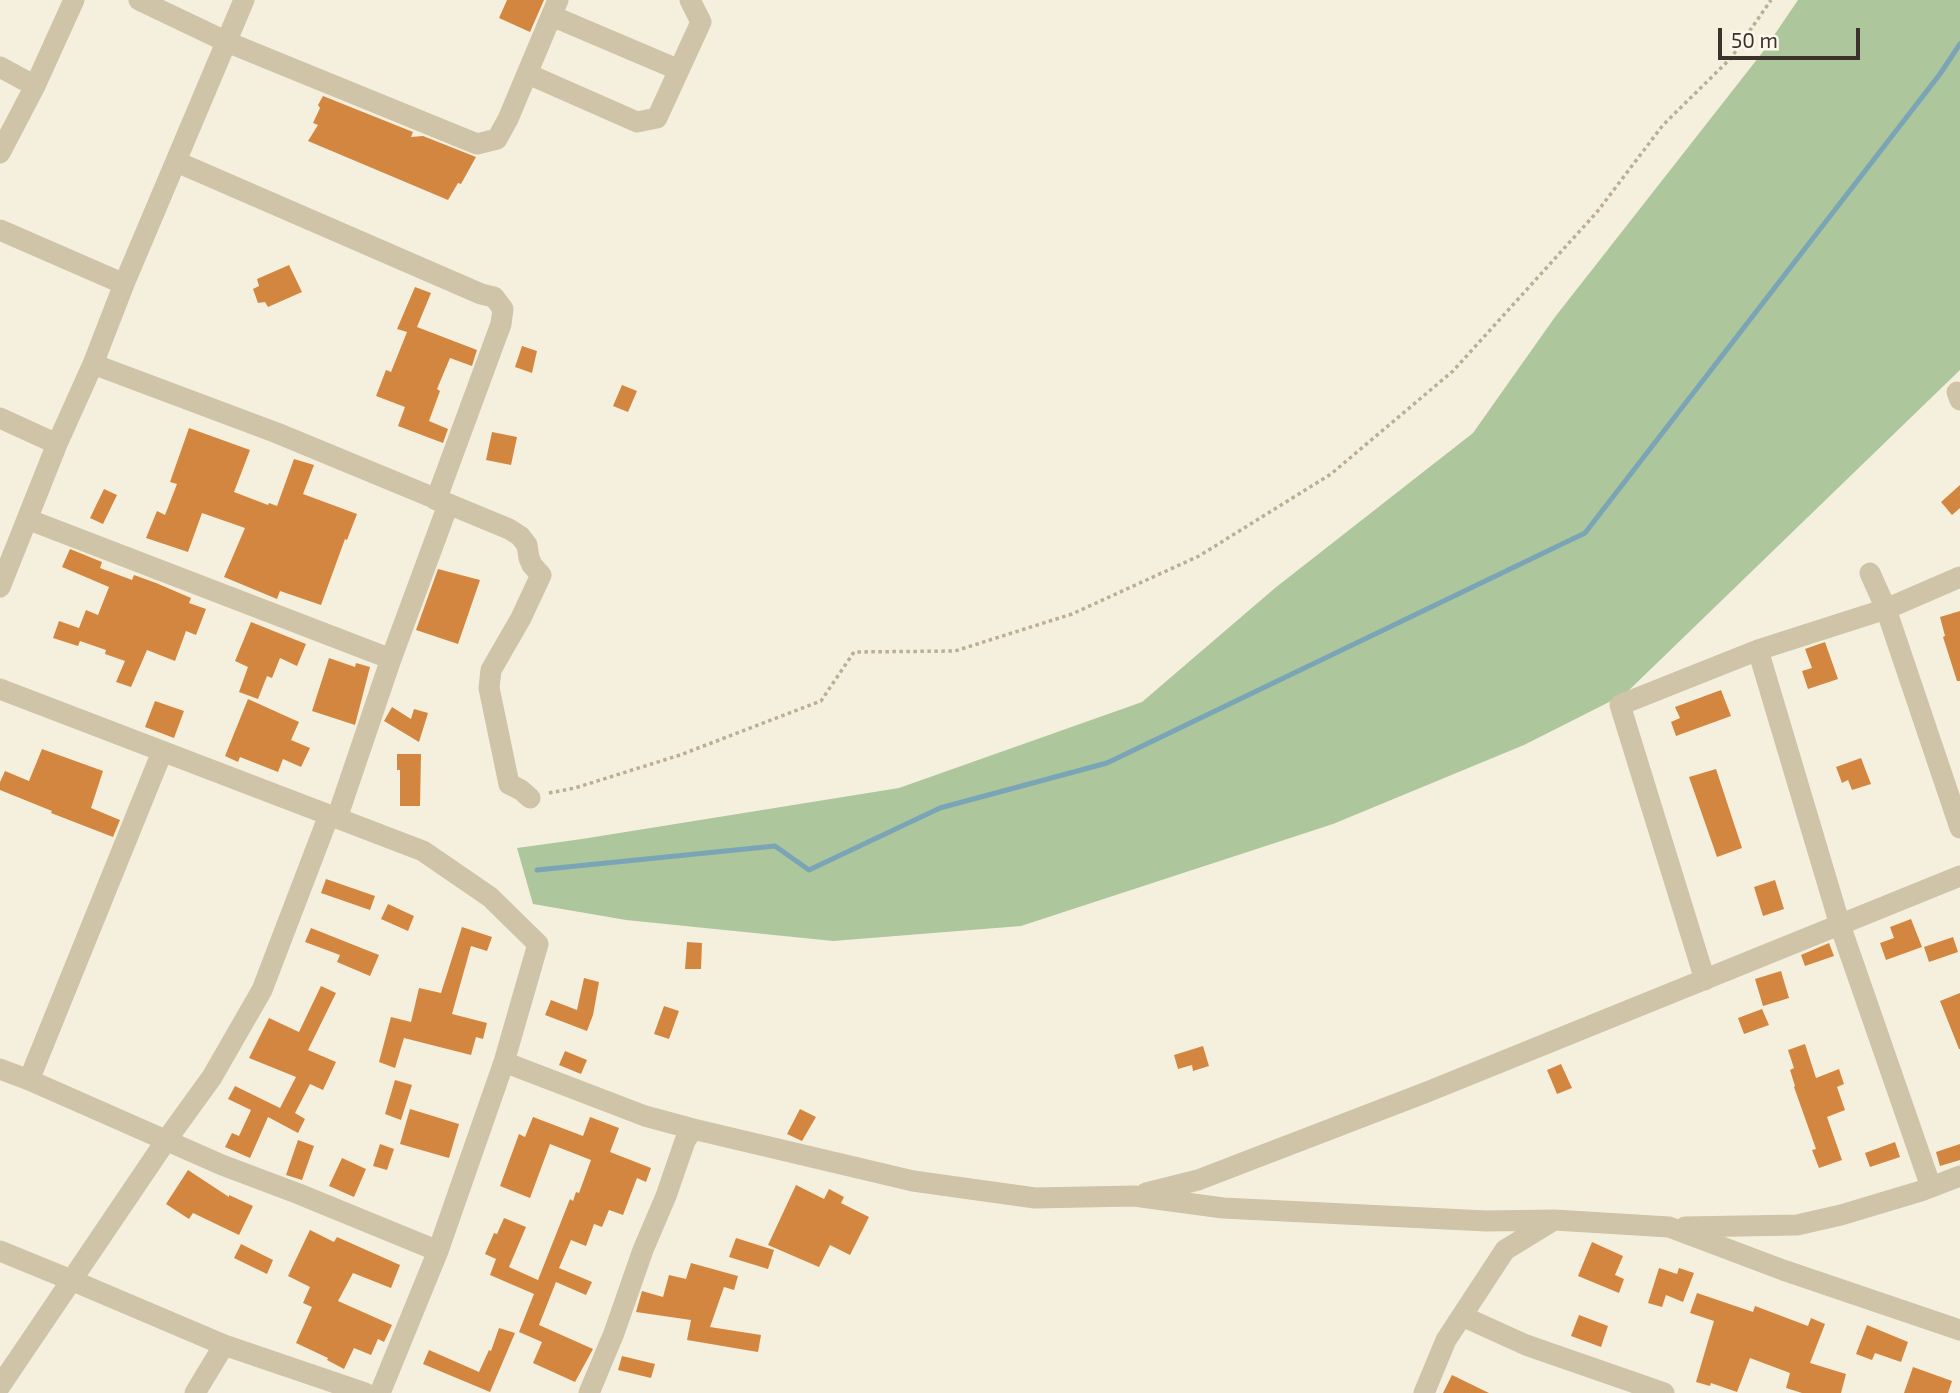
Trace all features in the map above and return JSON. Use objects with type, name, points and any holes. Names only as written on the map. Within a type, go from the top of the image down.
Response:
[{"type":"street","points":[[0,153],[35,86],[74,0]]},
{"type":"street","points":[[139,0],[227,42],[477,144],[497,139],[555,8],[679,70]]},
{"type":"street","points":[[0,587],[57,444],[93,364],[244,0]]},
{"type":"street","points":[[528,74],[637,122],[657,118],[701,22],[690,0]]},
{"type":"street","points":[[0,67],[35,86]]},
{"type":"street","points":[[0,1386],[212,1077],[262,990],[333,816],[391,659],[501,324],[503,309],[494,297],[481,294],[177,162]]},
{"type":"street","points":[[0,230],[124,284]]},
{"type":"street","points":[[93,364],[277,433],[509,529],[520,536],[527,545],[532,565],[541,575],[521,618],[491,670],[489,688],[509,784],[530,798]]},
{"type":"street","points":[[0,418],[57,444]]},
{"type":"street","points":[[27,519],[391,659]]},
{"type":"street","points":[[1870,573],[1886,609],[1960,828]]},
{"type":"street","points":[[1704,980],[1620,705],[1758,650],[1886,609],[1960,577]]},
{"type":"street","points":[[1758,650],[1840,925],[1931,1187]]},
{"type":"street","points":[[0,689],[423,851],[491,897],[538,944],[504,1062],[438,1251],[380,1393]]},
{"type":"street","points":[[29,1080],[162,752]]},
{"type":"street","points":[[1133,1196],[1198,1180],[1427,1092],[1960,876]]},
{"type":"street","points":[[504,1062],[645,1116],[693,1129],[913,1181],[1035,1198],[1133,1196],[1223,1208],[1486,1221],[1554,1220],[1669,1227],[1797,1225],[1841,1215],[1960,1176]]},
{"type":"street","points":[[0,1069],[165,1142],[438,1251]]},
{"type":"street","points":[[589,1393],[685,1141],[693,1129]]},
{"type":"street","points":[[1424,1393],[1446,1340],[1505,1250],[1554,1220]]},
{"type":"street","points":[[1669,1227],[1783,1270],[1960,1330]]},
{"type":"street","points":[[0,1251],[224,1345],[365,1393]]},
{"type":"street","points":[[1462,1316],[1526,1345],[1664,1393]]},
{"type":"street","points":[[195,1393],[224,1345]]},
{"type":"path","points":[[530,798],[575,788],[680,755],[821,701],[855,652],[955,651],[1072,614],[1199,556],[1331,474],[1453,371],[1598,212],[1663,125],[1731,58],[1771,0]]},
{"type":"green space","points":[[1798,0],[1960,0],[1960,370],[1625,694],[1524,745],[1333,824],[1021,926],[833,941],[626,920],[533,904],[517,848],[899,788],[1142,702],[1275,588],[1473,433],[1555,317],[1762,53]]},
{"type":"building","points":[[507,0],[544,0],[530,32],[499,18]]},
{"type":"building","points":[[323,96],[413,132],[411,137],[423,136],[476,157],[461,184],[458,183],[448,200],[308,141],[318,125],[313,123]]},
{"type":"building","points":[[289,265],[302,292],[268,307],[265,302],[258,303],[253,289],[259,286],[257,279]]},
{"type":"building","points":[[415,287],[431,293],[417,327],[477,350],[472,366],[450,358],[437,389],[440,391],[429,421],[448,429],[443,443],[398,426],[405,407],[376,396],[386,370],[391,372],[407,332],[397,329]]},
{"type":"building","points":[[522,346],[537,351],[532,373],[515,367]]},
{"type":"building","points":[[622,385],[637,391],[628,412],[613,406]]},
{"type":"building","points":[[189,428],[250,450],[234,492],[277,506],[294,459],[314,465],[303,494],[357,514],[321,605],[280,591],[277,599],[224,577],[245,528],[202,513],[188,552],[146,538],[157,511],[165,515],[177,484],[170,482]]},
{"type":"building","points":[[492,432],[517,437],[511,465],[486,460]]},
{"type":"building","points":[[1960,485],[1960,508],[1952,515],[1941,502]]},
{"type":"building","points":[[104,489],[117,495],[103,524],[90,518]]},
{"type":"building","points":[[70,549],[102,562],[100,568],[132,580],[134,575],[156,583],[191,598],[189,603],[206,609],[196,635],[186,631],[175,661],[147,650],[131,687],[116,682],[125,661],[105,654],[106,650],[80,641],[78,646],[53,638],[59,621],[79,628],[86,610],[98,615],[109,587],[62,567]]},
{"type":"building","points":[[438,569],[480,580],[458,644],[416,630]]},
{"type":"building","points":[[1960,611],[1960,681],[1957,681],[1943,637],[1945,636],[1940,617]]},
{"type":"building","points":[[251,622],[306,644],[297,666],[280,658],[272,678],[267,676],[258,699],[239,692],[248,667],[235,661]]},
{"type":"building","points":[[1825,642],[1838,679],[1808,689],[1802,671],[1812,668],[1805,649]]},
{"type":"building","points":[[329,658],[355,667],[356,663],[370,667],[355,725],[312,711]]},
{"type":"building","points":[[1721,690],[1731,716],[1676,736],[1671,722],[1680,718],[1675,707]]},
{"type":"building","points":[[248,699],[299,722],[291,740],[310,748],[301,767],[283,759],[278,772],[240,757],[238,762],[225,756]]},
{"type":"building","points":[[155,701],[184,711],[174,738],[145,727]]},
{"type":"building","points":[[392,707],[411,719],[414,709],[428,713],[419,742],[384,721]]},
{"type":"building","points":[[42,749],[103,771],[91,808],[120,820],[113,837],[0,790],[5,771],[29,781]]},
{"type":"building","points":[[397,754],[421,754],[420,806],[400,806]]},
{"type":"building","points":[[1861,758],[1871,784],[1852,790],[1848,780],[1842,783],[1836,767]]},
{"type":"building","points":[[1716,769],[1742,848],[1717,857],[1689,777]]},
{"type":"building","points":[[326,879],[375,896],[370,910],[321,893]]},
{"type":"building","points":[[1775,880],[1784,909],[1763,916],[1754,887]]},
{"type":"building","points":[[388,904],[414,916],[408,931],[381,919]]},
{"type":"building","points":[[1911,919],[1922,947],[1886,960],[1880,943],[1894,938],[1890,927]]},
{"type":"building","points":[[462,927],[492,937],[487,951],[471,946],[452,1014],[487,1023],[483,1039],[476,1037],[471,1055],[404,1038],[395,1068],[379,1062],[391,1017],[411,1022],[419,988],[441,993]]},
{"type":"building","points":[[311,928],[379,955],[370,976],[337,962],[340,955],[305,942]]},
{"type":"building","points":[[1953,937],[1958,952],[1929,962],[1924,947]]},
{"type":"building","points":[[687,942],[702,943],[701,969],[685,969]]},
{"type":"building","points":[[1829,943],[1834,956],[1805,966],[1801,955]]},
{"type":"building","points":[[1781,971],[1789,998],[1763,1006],[1755,979]]},
{"type":"building","points":[[584,978],[599,982],[587,1031],[545,1015],[551,1000],[577,1010]]},
{"type":"building","points":[[321,986],[336,993],[308,1050],[336,1062],[323,1090],[310,1084],[295,1113],[305,1119],[298,1133],[268,1117],[250,1158],[225,1147],[232,1133],[239,1136],[251,1110],[228,1099],[235,1086],[280,1108],[296,1077],[249,1058],[269,1018],[299,1032]]},
{"type":"building","points":[[1960,993],[1960,1049],[1959,1049],[1940,1001]]},
{"type":"building","points":[[664,1006],[679,1011],[669,1039],[654,1034]]},
{"type":"building","points":[[1762,1009],[1769,1025],[1744,1034],[1738,1018]]},
{"type":"building","points":[[1805,1044],[1816,1078],[1839,1069],[1844,1084],[1837,1087],[1845,1110],[1827,1117],[1842,1160],[1819,1168],[1812,1150],[1816,1149],[1790,1070],[1794,1068],[1788,1050]]},
{"type":"building","points":[[1203,1046],[1209,1066],[1193,1071],[1192,1065],[1178,1069],[1174,1055]]},
{"type":"building","points":[[565,1051],[587,1060],[581,1074],[559,1065]]},
{"type":"building","points":[[1561,1064],[1572,1088],[1557,1094],[1547,1070]]},
{"type":"building","points":[[395,1080],[412,1085],[401,1120],[385,1114]]},
{"type":"building","points":[[410,1109],[459,1124],[449,1158],[400,1144]]},
{"type":"building","points":[[800,1109],[816,1117],[802,1141],[787,1134]]},
{"type":"building","points":[[533,1117],[583,1136],[590,1117],[619,1128],[610,1152],[651,1168],[646,1182],[637,1178],[623,1215],[609,1210],[602,1227],[594,1224],[586,1246],[571,1240],[559,1268],[592,1282],[586,1295],[556,1282],[539,1325],[593,1349],[575,1382],[533,1363],[542,1342],[519,1332],[534,1294],[490,1275],[496,1259],[485,1254],[504,1218],[526,1227],[509,1267],[538,1280],[570,1199],[573,1201],[576,1192],[579,1193],[591,1160],[550,1144],[530,1198],[500,1186],[519,1134],[525,1137]]},
{"type":"building","points":[[298,1140],[314,1146],[302,1180],[286,1175]]},
{"type":"building","points":[[1895,1142],[1900,1157],[1870,1167],[1865,1153]]},
{"type":"building","points":[[380,1144],[394,1149],[387,1170],[373,1166]]},
{"type":"building","points":[[1960,1144],[1960,1160],[1940,1166],[1936,1152]]},
{"type":"building","points":[[342,1158],[366,1169],[354,1197],[329,1186]]},
{"type":"building","points":[[188,1170],[229,1197],[253,1206],[239,1235],[193,1213],[189,1219],[166,1204]]},
{"type":"building","points":[[796,1185],[824,1199],[829,1189],[844,1197],[841,1203],[869,1217],[850,1255],[830,1245],[819,1267],[768,1245]]},
{"type":"building","points":[[310,1230],[334,1242],[337,1237],[400,1265],[391,1288],[353,1273],[338,1301],[392,1325],[384,1342],[378,1339],[371,1355],[354,1348],[344,1369],[296,1343],[312,1307],[303,1303],[310,1287],[288,1276]]},
{"type":"building","points":[[736,1238],[774,1250],[768,1269],[729,1257]]},
{"type":"building","points":[[1592,1242],[1623,1256],[1615,1275],[1624,1279],[1619,1293],[1578,1276]]},
{"type":"building","points":[[241,1244],[273,1260],[267,1274],[234,1258]]},
{"type":"building","points":[[691,1263],[738,1276],[734,1290],[724,1287],[710,1327],[761,1335],[758,1352],[687,1340],[691,1320],[636,1312],[642,1291],[663,1297],[669,1275],[686,1279]]},
{"type":"building","points":[[1659,1268],[1677,1274],[1679,1268],[1694,1273],[1683,1302],[1666,1295],[1662,1307],[1648,1303]]},
{"type":"building","points":[[1697,1293],[1753,1312],[1755,1306],[1808,1326],[1811,1318],[1825,1324],[1810,1363],[1846,1374],[1841,1393],[1802,1393],[1786,1388],[1790,1373],[1750,1358],[1737,1392],[1711,1383],[1710,1386],[1696,1382],[1714,1321],[1690,1313]]},
{"type":"building","points":[[1579,1315],[1608,1326],[1601,1347],[1571,1336]]},
{"type":"building","points":[[1867,1325],[1908,1342],[1901,1362],[1875,1353],[1872,1360],[1856,1354]]},
{"type":"building","points":[[499,1328],[515,1333],[490,1392],[423,1364],[429,1350],[479,1372],[489,1350],[491,1351]]},
{"type":"building","points":[[622,1356],[655,1364],[651,1378],[618,1370]]},
{"type":"building","points":[[1913,1367],[1952,1381],[1948,1393],[1904,1393]]},
{"type":"building","points":[[1452,1375],[1489,1393],[1443,1393]]},
{"type":"waterway","points":[[537,870],[775,846],[809,870],[940,808],[1107,763],[1585,533],[1940,74],[1960,44]]}]
